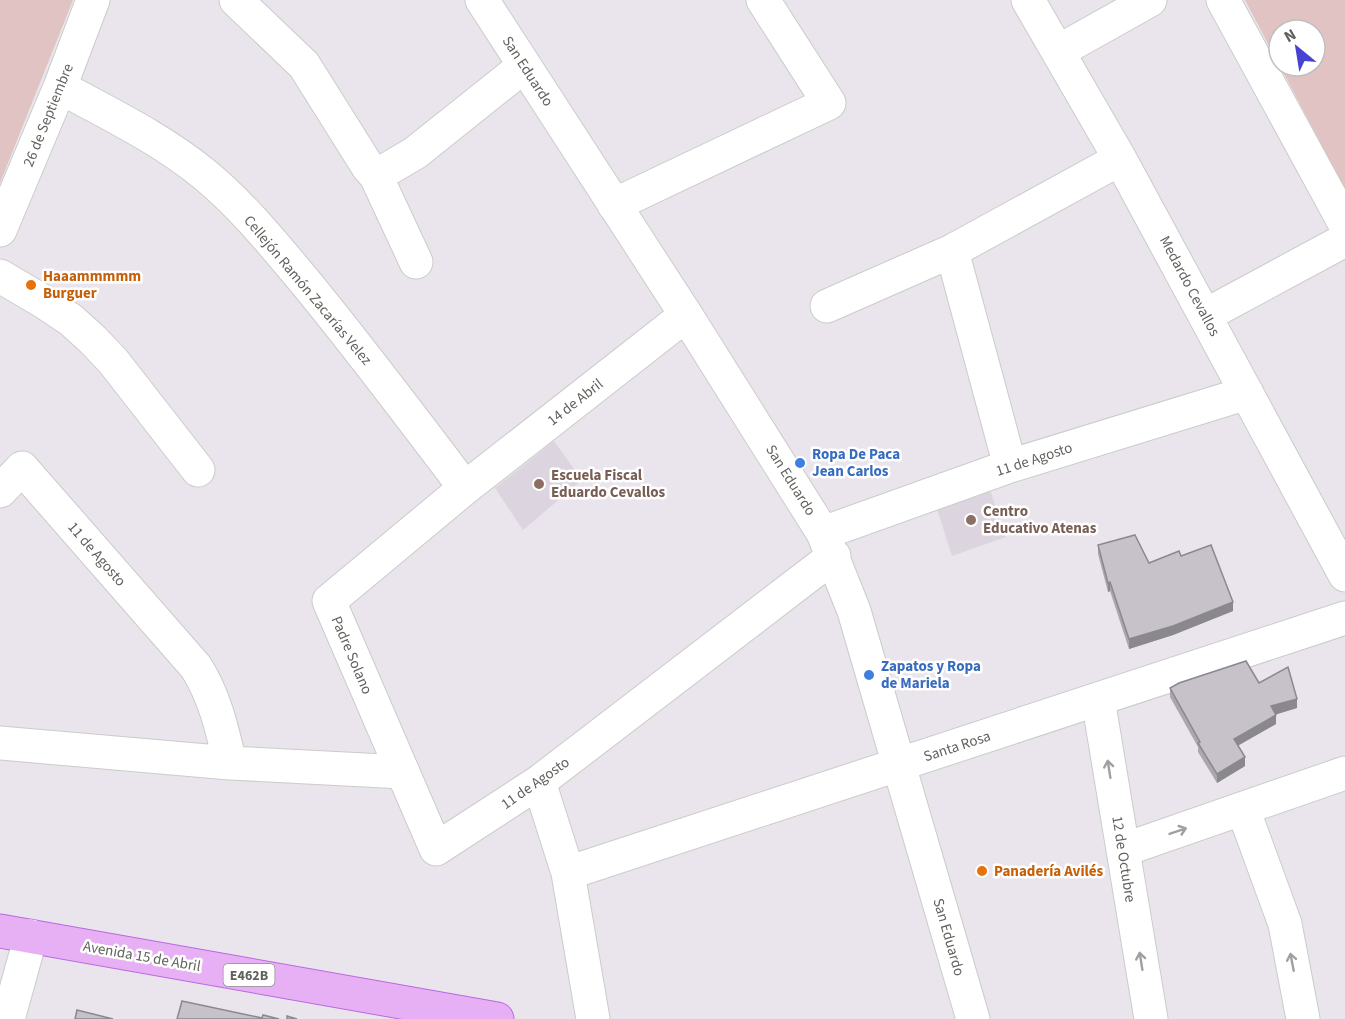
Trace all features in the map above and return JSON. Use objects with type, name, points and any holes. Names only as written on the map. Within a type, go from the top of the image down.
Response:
[{"type":"main road","name":"Avenida 15 de Abril","points":[[15,933],[424,1013],[497,1019]]},
{"type":"street","name":"26 de Septiembre","points":[[0,230],[60,87],[93,0]]},
{"type":"street","points":[[236,0],[304,65],[368,167],[376,176],[416,262]]},
{"type":"street","name":"San Eduardo","points":[[482,0],[686,315],[829,544],[854,611],[973,1019]]},
{"type":"street","points":[[614,205],[829,103],[763,0]]},
{"type":"street","name":"Medardo Cevallos","points":[[1028,0],[1120,159],[1345,575]]},
{"type":"street","points":[[1059,51],[1150,0]]},
{"type":"street","points":[[1223,0],[1345,224]]},
{"type":"street","points":[[376,176],[415,153],[524,66]]},
{"type":"street","name":"Cellejón Ramón Zacarías Velez","points":[[60,87],[159,142],[206,175],[272,243],[363,353],[465,488]]},
{"type":"street","points":[[826,306],[952,251],[1120,159]]},
{"type":"street","points":[[1206,315],[1345,240]]},
{"type":"street","points":[[952,251],[1010,466]]},
{"type":"street","points":[[0,276],[71,320],[93,340],[113,361],[198,470]]},
{"type":"street","name":"14 de Abril","points":[[465,488],[686,315]]},
{"type":"street","name":"11 de Agosto","points":[[403,772],[436,849],[538,782],[829,544],[1010,466],[1247,393]]},
{"type":"street","name":"11 de Agosto","points":[[0,491],[22,468],[196,667],[208,685],[215,702],[230,763]]},
{"type":"street","name":"Padre Solano","points":[[403,772],[329,601],[465,488]]},
{"type":"street","name":"Santa Rosa","points":[[568,873],[1345,618]]},
{"type":"street","name":"12 de Octubre","points":[[1098,699],[1151,1019]]},
{"type":"street","points":[[0,743],[230,763],[403,772]]},
{"type":"street","points":[[1123,850],[1345,773]]},
{"type":"street","points":[[538,782],[568,873],[593,1019]]},
{"type":"street","points":[[1243,809],[1285,924],[1303,1019]]},
{"type":"street","points":[[8,1019],[15,933]]},
{"type":"shaded area","points":[[0,0],[73,0],[0,183]]},
{"type":"shaded area","points":[[1245,0],[1345,0],[1345,190],[1286,78],[1327,78],[1327,18],[1267,18],[1267,42]]},
{"type":"shaded area","name":"Escuela Fiscal Eduardo Cevallos","points":[[554,441],[582,480],[523,530],[495,488]]},
{"type":"shaded area","name":"Centro Educativo Atenas","points":[[988,484],[1006,537],[952,556],[935,503]]},
{"type":"building","points":[[1135,535],[1149,563],[1179,551],[1181,556],[1211,545],[1233,602],[1173,626],[1129,639],[1110,582],[1108,583],[1098,545]]},
{"type":"building","points":[[1246,661],[1259,683],[1288,667],[1297,699],[1271,706],[1276,715],[1234,739],[1245,757],[1217,774],[1198,743],[1200,742],[1170,688]]},
{"type":"building","points":[[182,1001],[262,1018],[263,1015],[279,1019],[177,1019]]},
{"type":"building","points":[[77,1010],[113,1019],[75,1019]]},
{"type":"place","name":"Haaammmmm Burguer","points":[[31,285]]},
{"type":"place","name":"Ropa De Paca Jean Carlos","points":[[800,463]]},
{"type":"place","name":"Escuela Fiscal Eduardo Cevallos","points":[[539,484]]},
{"type":"place","name":"Centro Educativo Atenas","points":[[971,520]]},
{"type":"place","name":"Zapatos y Ropa de Mariela","points":[[869,675]]},
{"type":"place","name":"Panadería Avilés","points":[[982,871]]}]
